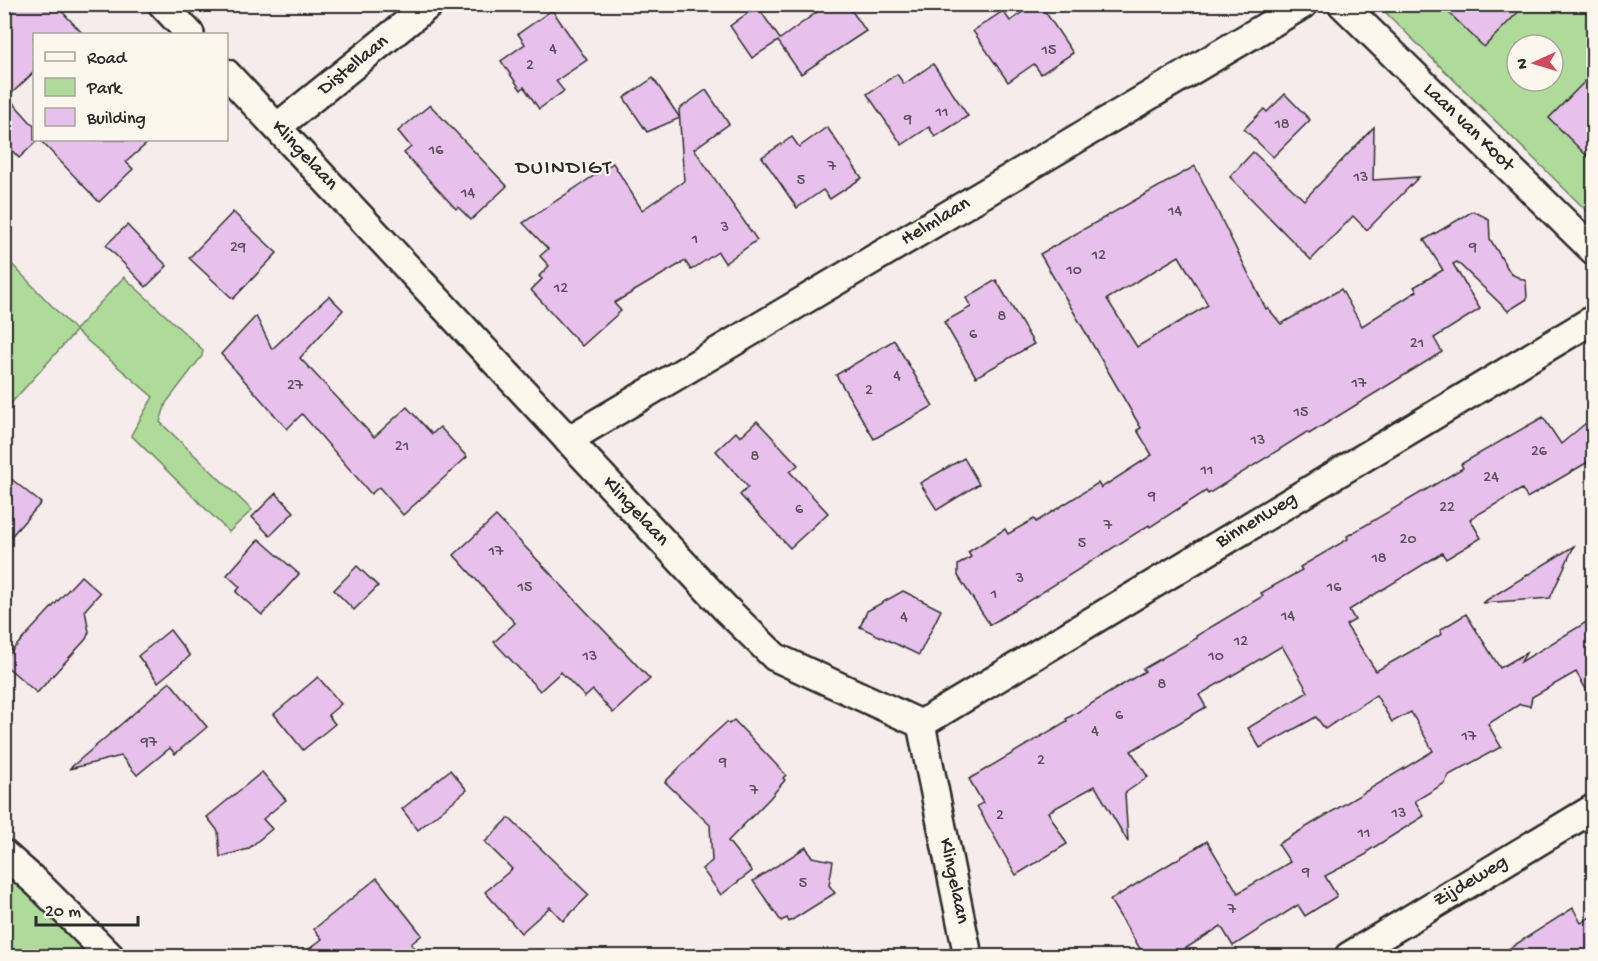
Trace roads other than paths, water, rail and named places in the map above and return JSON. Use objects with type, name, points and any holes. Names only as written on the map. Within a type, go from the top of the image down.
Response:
[{"type":"street","points":[[162,4],[189,33]]},
{"type":"street","name":"Distellaan","points":[[277,127],[430,4]]},
{"type":"street","name":"Helmlaan","points":[[568,440],[1304,4]]},
{"type":"street","name":"Laan van Koot","points":[[1342,4],[1593,251]]},
{"type":"street","name":"Klingelaan","points":[[228,76],[726,609],[776,657],[921,724],[968,957]]},
{"type":"street","name":"Binnenweg","points":[[921,724],[1593,319]]},
{"type":"street","name":"Zijdeweg","points":[[1349,957],[1593,808]]},
{"type":"street","points":[[4,854],[38,884],[110,957]]},
{"type":"district","name":"DUINDIGT","points":[[564,169]]}]
